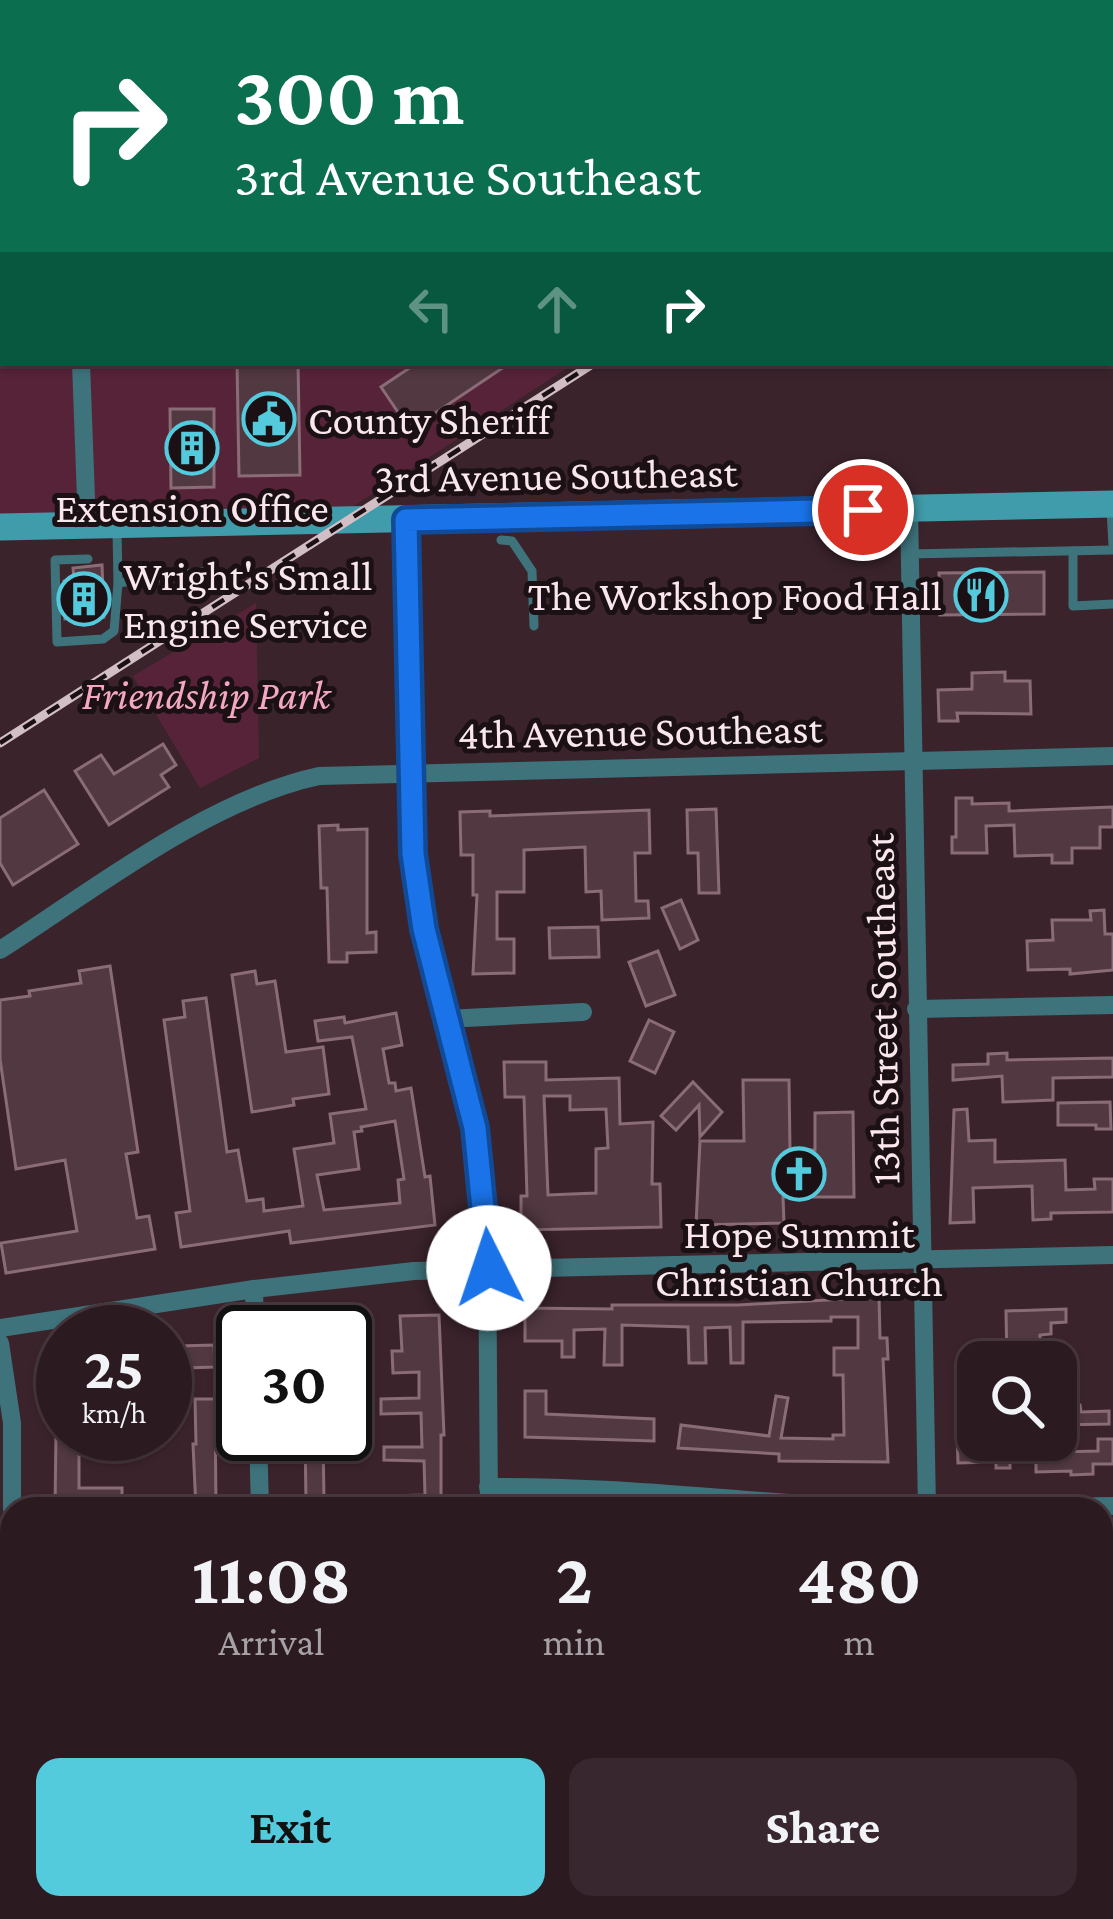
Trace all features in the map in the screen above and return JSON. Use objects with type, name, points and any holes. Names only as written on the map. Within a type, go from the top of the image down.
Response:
[{"type":"main road","name":"3rd Avenue Southeast","points":[[0,527],[1112,504]]},
{"type":"street","points":[[81,366],[87,526]]},
{"type":"street","name":"13th Street Southeast","points":[[909,508],[926,1497]]},
{"type":"street","points":[[406,520],[410,772],[418,897],[475,1128],[489,1268],[488,1497]]},
{"type":"street","name":"4th Avenue Southeast","points":[[0,950],[201,823],[260,792],[319,776],[1113,756]]},
{"type":"street","points":[[916,1009],[1113,1005]]},
{"type":"street","points":[[446,1019],[583,1012]]},
{"type":"street","points":[[0,1328],[254,1289],[413,1271],[1113,1256]]},
{"type":"street","points":[[254,1289],[254,1305]]},
{"type":"street","points":[[0,1343],[12,1423],[12,1497]]},
{"type":"street","points":[[259,1461],[260,1497]]},
{"type":"street","points":[[488,1487],[577,1486],[692,1497]]},
{"type":"lane","points":[[910,554],[1113,548],[1112,504]]},
{"type":"lane","points":[[88,559],[55,560],[57,642],[103,639],[114,631],[116,525]]},
{"type":"lane","points":[[501,540],[512,541],[532,571],[534,626]]},
{"type":"lane","points":[[1073,551],[1073,606],[1113,604]]},
{"type":"lane","points":[[118,583],[207,571]]},
{"type":"green space","points":[[0,366],[570,366],[343,513],[0,518]]},
{"type":"green space","name":"Friendship Park","points":[[256,603],[259,758],[200,788],[133,676]]},
{"type":"building","name":"County Sheriff","points":[[237,366],[298,366],[300,475],[239,476]]},
{"type":"building","points":[[412,366],[506,366],[410,430],[381,387]]},
{"type":"building","name":"Extension Office","points":[[170,409],[214,409],[214,487],[171,488]]},
{"type":"building","name":"Wright's Small Engine Service","points":[[102,565],[104,617],[65,619],[64,581],[74,580],[73,568]]},
{"type":"building","points":[[1044,572],[1044,614],[940,615],[939,573]]},
{"type":"building","points":[[1005,672],[1005,681],[1030,681],[1031,714],[957,713],[958,721],[939,721],[938,690],[972,689],[972,673]]},
{"type":"building","points":[[163,744],[176,765],[161,775],[169,787],[109,825],[75,771],[101,755],[114,774]]},
{"type":"building","points":[[44,790],[78,844],[13,885],[0,863],[0,818]]},
{"type":"building","points":[[956,798],[972,798],[972,804],[1009,803],[1009,811],[1113,807],[1113,827],[1100,827],[1100,848],[1072,848],[1072,863],[1052,863],[1052,855],[1015,856],[1014,825],[986,826],[987,853],[952,853]]},
{"type":"building","points":[[716,809],[719,893],[699,893],[698,853],[688,853],[687,810]]},
{"type":"building","points":[[649,810],[650,853],[635,853],[636,901],[648,901],[649,918],[602,920],[601,891],[586,892],[585,847],[524,850],[524,892],[497,892],[497,939],[514,939],[514,973],[473,974],[477,895],[473,895],[473,855],[461,855],[460,812],[490,811],[490,816]]},
{"type":"building","points":[[338,825],[338,830],[367,829],[367,933],[376,932],[376,952],[347,953],[347,962],[329,962],[319,826]]},
{"type":"building","points":[[681,900],[698,940],[680,949],[662,908]]},
{"type":"building","points":[[1104,910],[1105,934],[1113,934],[1113,970],[1070,974],[1070,969],[1028,970],[1027,941],[1053,940],[1052,920],[1091,920],[1090,911]]},
{"type":"building","points":[[598,927],[599,957],[550,958],[549,928]]},
{"type":"building","points":[[658,951],[675,995],[646,1006],[629,962]]},
{"type":"building","points":[[110,966],[138,1152],[126,1154],[137,1218],[149,1216],[155,1249],[6,1273],[1,1243],[77,1231],[65,1160],[16,1169],[0,1059],[0,1000],[81,983],[79,971]]},
{"type":"building","points":[[255,971],[257,984],[275,981],[286,1052],[323,1047],[329,1094],[252,1112],[232,975]]},
{"type":"building","points":[[206,998],[227,1152],[238,1150],[247,1201],[263,1199],[264,1211],[303,1206],[294,1149],[334,1143],[330,1114],[366,1109],[352,1037],[318,1041],[315,1021],[344,1017],[345,1023],[396,1013],[402,1045],[383,1049],[389,1083],[395,1083],[396,1091],[411,1088],[435,1225],[291,1243],[289,1231],[181,1247],[176,1213],[190,1211],[164,1020],[185,1017],[183,1001]],"holes":[[[395,1121],[404,1179],[398,1180],[400,1203],[324,1210],[317,1175],[359,1169],[354,1132]]]},
{"type":"building","points":[[649,1020],[674,1032],[655,1073],[630,1061]]},
{"type":"building","points":[[1007,1053],[1007,1060],[1113,1058],[1113,1077],[1053,1078],[1053,1100],[1003,1102],[1002,1076],[953,1080],[953,1065],[988,1064],[988,1054]]},
{"type":"building","points":[[504,1062],[546,1062],[546,1080],[619,1078],[620,1124],[653,1122],[652,1184],[660,1184],[661,1227],[521,1230],[521,1196],[527,1196],[524,1097],[505,1097]],"holes":[[[544,1096],[570,1096],[570,1110],[606,1109],[608,1148],[596,1149],[596,1193],[548,1195]]]},
{"type":"building","name":"Hope Summit Christian Church","points":[[743,1080],[789,1080],[790,1150],[815,1150],[815,1113],[853,1112],[854,1197],[783,1197],[784,1223],[696,1225],[700,1141],[744,1141]]},
{"type":"building","points":[[693,1082],[722,1112],[700,1137],[699,1105],[676,1130],[661,1116]]},
{"type":"building","points":[[1110,1102],[1111,1129],[1058,1125],[1058,1103]]},
{"type":"building","points":[[967,1109],[969,1141],[995,1140],[995,1162],[1065,1160],[1066,1190],[1095,1189],[1094,1179],[1113,1179],[1113,1212],[1051,1213],[1051,1219],[1033,1220],[1032,1186],[973,1188],[974,1222],[950,1223],[954,1110]]},
{"type":"building","points":[[879,1297],[880,1338],[887,1338],[888,1359],[883,1359],[888,1462],[779,1461],[779,1454],[678,1448],[681,1425],[769,1436],[776,1396],[788,1398],[781,1438],[844,1435],[843,1375],[834,1375],[834,1348],[858,1348],[858,1317],[743,1322],[743,1363],[731,1363],[730,1327],[705,1328],[706,1363],[689,1363],[688,1327],[622,1325],[622,1365],[604,1365],[605,1329],[574,1330],[574,1357],[562,1357],[562,1341],[525,1341],[525,1308],[612,1309],[612,1305],[738,1305]]},
{"type":"building","points":[[1066,1309],[1066,1322],[1051,1323],[1051,1334],[1040,1335],[1040,1341],[1007,1341],[1006,1311]]},
{"type":"building","points":[[439,1315],[444,1435],[441,1497],[388,1497],[425,1495],[424,1461],[384,1460],[384,1447],[422,1447],[421,1413],[381,1414],[381,1399],[419,1398],[419,1372],[393,1373],[392,1351],[402,1351],[400,1316]]},
{"type":"building","points":[[214,1345],[215,1367],[192,1368],[192,1346]]},
{"type":"building","points":[[525,1391],[546,1391],[546,1414],[654,1419],[654,1441],[525,1437]]},
{"type":"building","points":[[195,1399],[215,1399],[216,1497],[195,1497]]},
{"type":"building","points":[[1077,1405],[1081,1412],[1109,1411],[1109,1424],[1077,1425]]},
{"type":"building","points":[[1098,1439],[1113,1439],[1113,1464],[1093,1464],[1093,1474],[1036,1472],[1036,1461],[1077,1461],[1077,1452],[1098,1451]]},
{"type":"building","points":[[56,1461],[79,1461],[79,1488],[122,1488],[122,1497],[55,1497]]},
{"type":"building","points":[[305,1461],[323,1461],[324,1497],[306,1497]]},
{"type":"building","points":[[1010,1461],[1010,1468],[996,1468],[996,1462],[958,1463]]},
{"type":"railway","points":[[0,743],[589,366]]},
{"type":"place","name":"County Sheriff","points":[[269,419]]},
{"type":"place","name":"Extension Office","points":[[192,448]]},
{"type":"place","name":"The Workshop Food Hall","points":[[981,595]]},
{"type":"place","name":"Wright's Small Engine Service","points":[[84,599]]},
{"type":"place","name":"Hope Summit Christian Church","points":[[799,1174]]},
{"type":"route","points":[[489,1268],[475,1128],[424,929],[413,854],[406,520],[863,510]]}]
